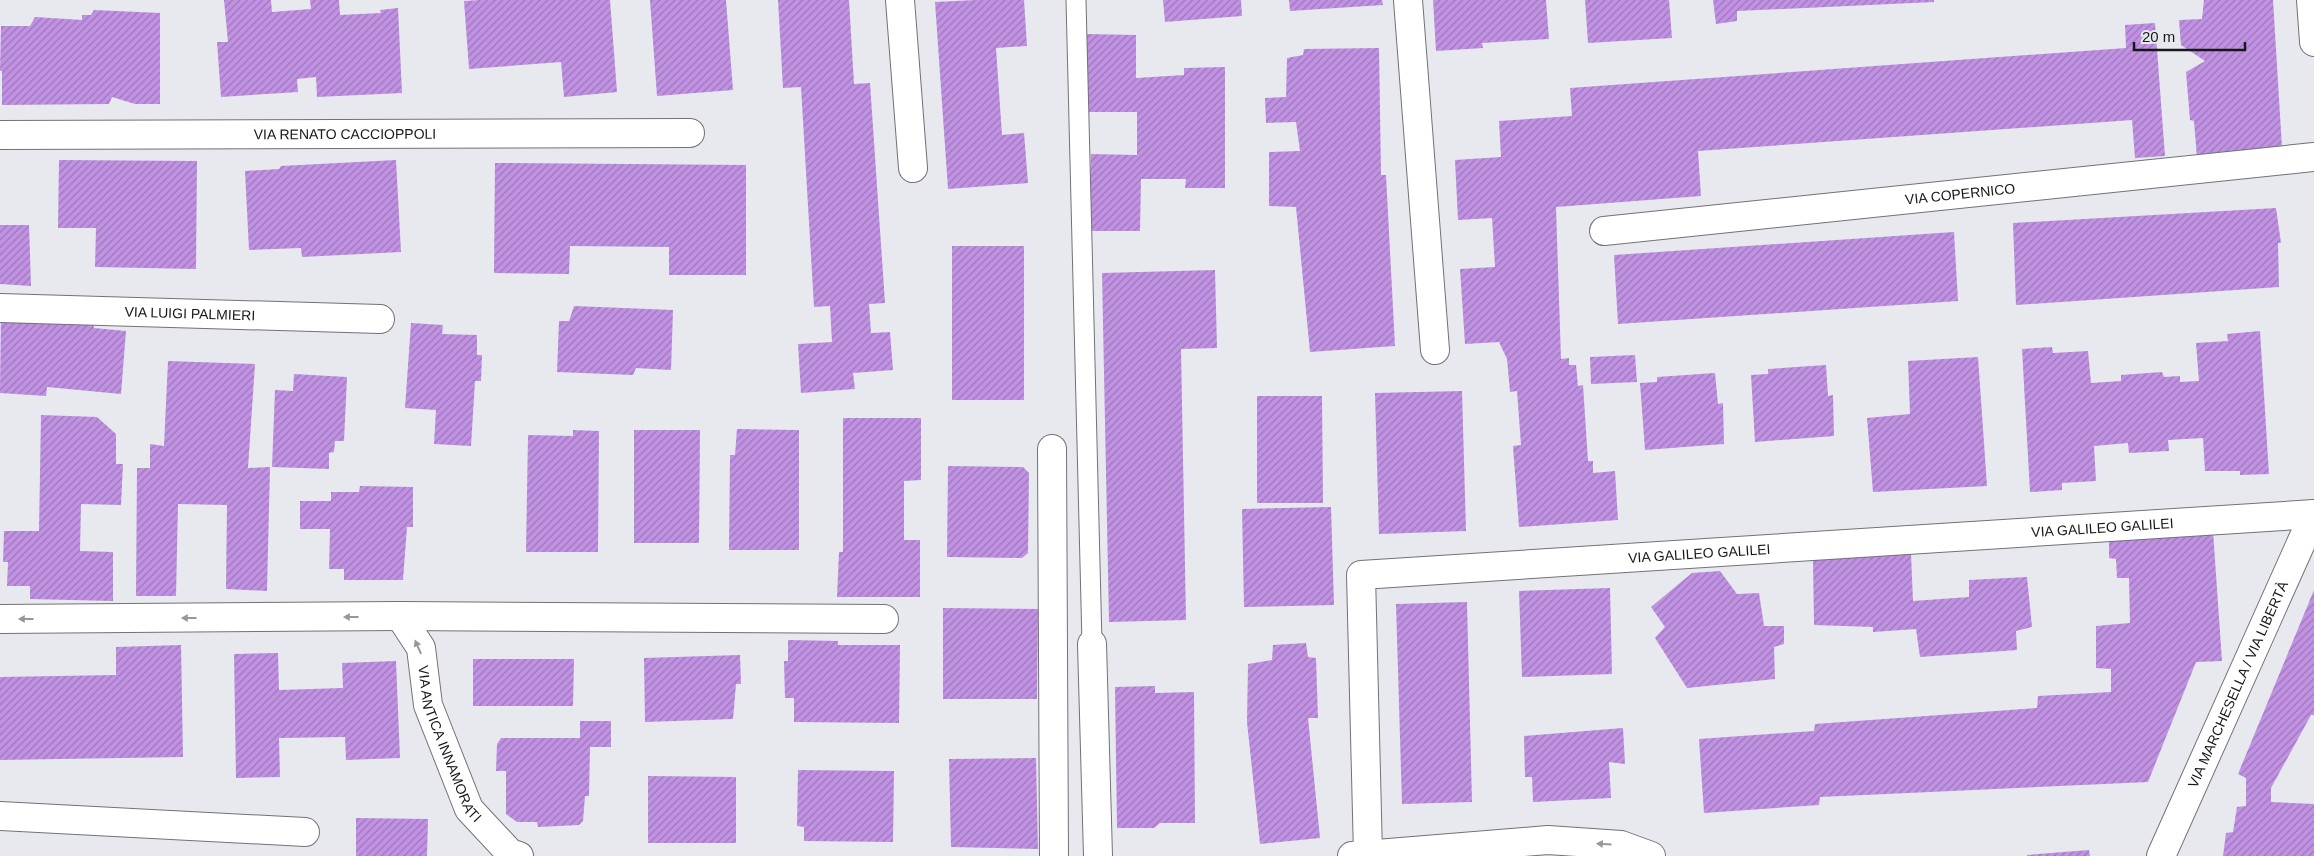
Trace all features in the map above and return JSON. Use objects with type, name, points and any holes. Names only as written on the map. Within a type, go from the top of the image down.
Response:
[{"type":"street","points":[[900,0],[913,168]]},
{"type":"street","points":[[1408,0],[1435,350]]},
{"type":"street","points":[[2311,0],[2314,42]]},
{"type":"street","name":"VIA RENATO CACCIOPPOLI","points":[[0,135],[690,133]]},
{"type":"street","name":"VIA COPERNICO","points":[[1604,231],[2314,157]]},
{"type":"street","name":"VIA LUIGI PALMIERI","points":[[0,308],[380,319]]},
{"type":"street","points":[[1052,449],[1054,856]]},
{"type":"street","name":"VIA GALILEO GALILEI","points":[[1360,855],[1361,575],[2314,514]]},
{"type":"street","name":"VIA MARCHESELLA / VIA LIBERTÀ","points":[[2161,856],[2314,514]]},
{"type":"street","points":[[0,619],[400,616],[884,619]]},
{"type":"street","name":"VIA ANTICA INNAMORATI","points":[[400,616],[421,648],[428,705],[469,809],[510,853],[519,856]]},
{"type":"street","points":[[1092,644],[1098,856]]},
{"type":"street","points":[[0,816],[305,832]]},
{"type":"street","points":[[1360,855],[1548,840],[1621,845],[1651,856]]},
{"type":"lane","points":[[1076,0],[1092,644]]},
{"type":"building","points":[[224,0],[271,0],[272,12],[311,9],[310,0],[339,0],[340,15],[381,13],[380,10],[398,8],[402,93],[317,97],[316,77],[297,79],[298,92],[221,97],[217,42],[228,42]]},
{"type":"building","points":[[610,0],[617,92],[564,97],[561,62],[469,69],[464,1]]},
{"type":"building","points":[[650,0],[726,0],[733,90],[657,96]]},
{"type":"building","points":[[778,0],[849,0],[854,84],[870,83],[885,303],[869,304],[871,333],[890,332],[893,370],[853,373],[855,389],[801,393],[798,344],[832,342],[830,306],[814,307],[801,87],[783,88]]},
{"type":"building","points":[[1024,0],[1027,46],[996,48],[1002,135],[1024,133],[1028,183],[948,189],[935,2]]},
{"type":"building","points":[[1163,0],[1241,0],[1242,16],[1165,22]]},
{"type":"building","points":[[1289,0],[1382,0],[1383,5],[1290,11]]},
{"type":"building","points":[[1433,0],[1546,0],[1549,39],[1482,43],[1483,48],[1436,51]]},
{"type":"building","points":[[1585,0],[1669,0],[1672,38],[1588,43]]},
{"type":"building","points":[[1713,0],[1934,0],[1934,2],[1737,11],[1737,21],[1716,24]]},
{"type":"building","points":[[2204,0],[2273,0],[2282,148],[2227,152],[2227,156],[2197,158],[2194,121],[2190,120],[2186,72],[2205,61],[2181,45],[2179,20],[2202,19]]},
{"type":"building","points":[[94,10],[160,13],[160,104],[135,104],[112,97],[109,104],[2,105],[2,71],[0,71],[1,26],[30,26],[35,17],[82,20],[82,15],[91,15]]},
{"type":"building","points":[[2155,23],[2165,156],[2135,158],[2132,120],[1698,151],[1701,196],[1556,207],[1561,359],[1569,358],[1569,365],[1576,365],[1578,386],[1583,385],[1588,461],[1593,461],[1593,473],[1615,471],[1618,520],[1519,527],[1513,446],[1521,445],[1517,391],[1510,392],[1507,359],[1499,342],[1465,344],[1460,269],[1495,267],[1492,218],[1458,220],[1455,160],[1501,157],[1499,121],[1572,116],[1570,88],[2126,48],[2125,25]]},
{"type":"building","points":[[1087,34],[1136,35],[1136,78],[1184,75],[1184,68],[1225,67],[1225,188],[1185,188],[1186,179],[1141,179],[1140,231],[1090,231],[1091,154],[1137,155],[1137,112],[1087,112]]},
{"type":"building","points":[[1379,48],[1381,175],[1386,175],[1395,346],[1310,352],[1296,207],[1269,206],[1269,152],[1300,151],[1296,122],[1266,123],[1265,98],[1286,97],[1287,58],[1303,55],[1304,49]]},
{"type":"building","points":[[59,160],[197,161],[196,269],[95,267],[96,228],[58,228]]},
{"type":"building","points":[[396,160],[401,252],[302,257],[301,248],[249,250],[245,171],[279,169],[281,166]]},
{"type":"building","points":[[495,163],[746,165],[746,275],[669,275],[669,247],[570,246],[569,274],[494,273]]},
{"type":"building","points":[[2276,208],[2281,243],[2278,243],[2279,287],[2016,305],[2013,223]]},
{"type":"building","points":[[0,225],[29,225],[31,286],[0,284]]},
{"type":"building","points":[[1954,232],[1958,301],[1618,324],[1614,255]]},
{"type":"building","points":[[952,246],[1024,246],[1024,400],[952,400]]},
{"type":"building","points":[[1215,270],[1217,348],[1181,349],[1186,620],[1109,622],[1102,273]]},
{"type":"building","points":[[574,306],[673,310],[671,370],[636,368],[633,375],[557,372],[559,321],[569,321]]},
{"type":"building","points":[[1,315],[92,318],[94,328],[126,331],[121,394],[47,387],[46,396],[0,393]]},
{"type":"building","points":[[411,323],[443,325],[442,334],[477,335],[477,355],[482,355],[481,381],[475,381],[471,446],[434,444],[436,410],[405,408]]},
{"type":"building","points":[[2260,331],[2269,474],[2240,475],[2240,471],[2205,471],[2203,438],[2168,440],[2169,451],[2129,453],[2128,443],[2094,446],[2096,481],[2062,483],[2062,490],[2030,492],[2022,349],[2052,347],[2053,353],[2088,351],[2091,383],[2121,381],[2121,375],[2162,372],[2164,377],[2180,376],[2180,382],[2199,381],[2196,343],[2228,341],[2227,334]]},
{"type":"building","points":[[1635,355],[1637,382],[1591,384],[1590,357]]},
{"type":"building","points":[[1978,357],[1987,486],[1873,492],[1867,418],[1910,414],[1908,361]]},
{"type":"building","points":[[168,361],[255,364],[248,468],[270,467],[267,591],[226,589],[227,505],[178,504],[176,596],[136,596],[137,468],[150,468],[150,444],[164,446]]},
{"type":"building","points":[[1826,365],[1828,396],[1833,395],[1834,436],[1755,442],[1751,375],[1768,374],[1768,369]]},
{"type":"building","points":[[1715,373],[1718,404],[1723,403],[1724,444],[1645,450],[1640,383],[1657,382],[1657,377]]},
{"type":"building","points":[[294,374],[347,377],[344,441],[335,441],[334,452],[329,453],[329,469],[272,467],[275,390],[293,391]]},
{"type":"building","points":[[1462,391],[1466,531],[1379,534],[1375,393]]},
{"type":"building","points":[[1257,396],[1322,396],[1323,503],[1257,503]]},
{"type":"building","points":[[41,415],[97,417],[116,434],[116,464],[123,464],[121,505],[81,504],[80,551],[113,552],[113,601],[30,599],[30,586],[7,586],[8,562],[3,562],[4,531],[39,531]]},
{"type":"building","points":[[843,418],[921,418],[921,480],[904,481],[904,540],[920,540],[920,597],[837,597],[839,552],[843,552]]},
{"type":"building","points":[[737,429],[799,430],[799,550],[729,550],[730,455],[735,455]]},
{"type":"building","points":[[573,430],[599,431],[598,552],[526,552],[528,435],[573,436]]},
{"type":"building","points":[[634,430],[700,430],[699,543],[634,543]]},
{"type":"building","points":[[948,466],[1023,467],[1029,473],[1028,553],[1022,558],[947,557]]},
{"type":"building","points":[[360,486],[413,487],[413,527],[407,527],[403,580],[344,580],[344,569],[329,569],[330,529],[300,529],[300,501],[331,501],[331,492],[359,492]]},
{"type":"building","points":[[1331,507],[1334,605],[1244,607],[1242,509]]},
{"type":"building","points":[[2213,531],[2222,661],[2196,662],[2148,782],[1820,797],[1819,805],[1704,813],[1699,739],[1814,731],[1815,724],[2037,708],[2038,696],[2111,692],[2111,669],[2096,668],[2096,626],[2130,623],[2129,578],[2117,578],[2116,559],[2109,558],[2109,536]]},
{"type":"building","points":[[1861,554],[1911,554],[1913,601],[1969,597],[1969,580],[2027,577],[2032,627],[2016,631],[2017,650],[1920,657],[1916,629],[1873,632],[1873,627],[1814,625],[1813,559]]},
{"type":"building","points":[[1720,571],[1737,594],[1759,593],[1764,626],[1784,626],[1784,644],[1774,647],[1775,679],[1687,688],[1655,638],[1665,627],[1651,607],[1692,573]]},
{"type":"building","points":[[1610,588],[1612,674],[1522,677],[1519,591]]},
{"type":"building","points":[[2314,590],[2314,715],[2311,715],[2271,788],[2271,802],[2314,804],[2314,856],[2223,856],[2226,833],[2233,832],[2237,807],[2246,806],[2246,778],[2238,774]]},
{"type":"building","points":[[1467,602],[1472,802],[1402,804],[1396,604]]},
{"type":"building","points":[[943,608],[1038,609],[1037,699],[943,699]]},
{"type":"building","points":[[788,640],[838,641],[838,645],[900,645],[899,723],[794,722],[794,698],[785,698],[784,661],[788,661]]},
{"type":"building","points":[[1306,643],[1308,657],[1316,658],[1318,718],[1308,718],[1320,838],[1260,844],[1247,722],[1248,664],[1272,660],[1273,645]]},
{"type":"building","points":[[181,645],[183,757],[0,760],[0,677],[116,675],[116,647]]},
{"type":"building","points":[[278,653],[279,690],[343,688],[342,663],[396,661],[400,758],[346,760],[345,737],[279,738],[280,777],[236,778],[234,654]]},
{"type":"building","points":[[740,655],[741,684],[736,684],[733,719],[645,722],[644,658]]},
{"type":"building","points":[[473,659],[574,659],[573,706],[473,706]]},
{"type":"building","points":[[1155,686],[1155,693],[1194,692],[1195,823],[1160,823],[1154,828],[1117,828],[1115,687]]},
{"type":"building","points":[[580,721],[611,721],[611,747],[590,747],[589,796],[585,796],[583,821],[579,825],[538,827],[537,822],[517,822],[506,814],[506,771],[496,771],[497,744],[501,738],[580,738]]},
{"type":"building","points":[[1623,728],[1625,764],[1609,762],[1611,798],[1533,802],[1532,777],[1525,777],[1524,736]]},
{"type":"building","points":[[1036,758],[1038,849],[951,847],[949,759]]},
{"type":"building","points":[[798,770],[894,771],[893,842],[804,841],[804,827],[797,826]]},
{"type":"building","points":[[648,776],[736,777],[736,843],[648,843]]},
{"type":"building","points":[[356,818],[428,819],[427,856],[356,856]]},
{"type":"building","points":[[2089,850],[2090,856],[2027,856],[2027,855]]}]
